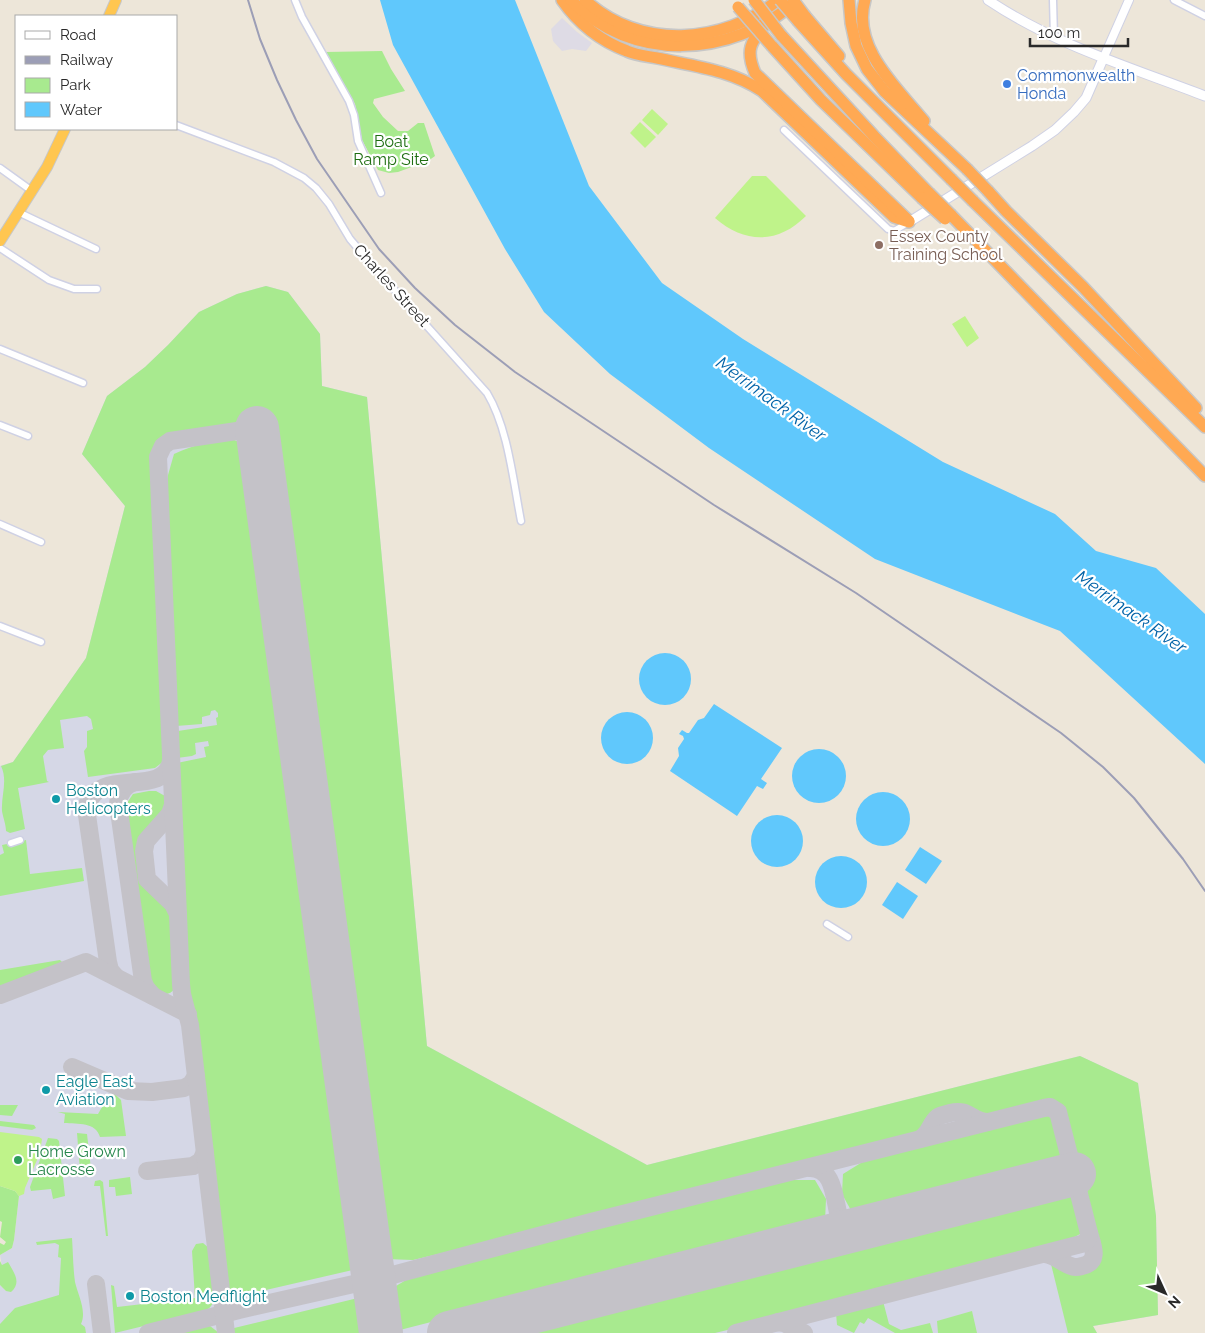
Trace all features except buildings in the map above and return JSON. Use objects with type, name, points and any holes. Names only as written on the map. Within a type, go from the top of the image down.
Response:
[{"type":"highway","points":[[109,15],[116,0]]},
{"type":"highway","points":[[562,0],[580,22],[602,39],[628,52],[727,73],[748,82],[762,92],[894,218],[909,222]]},
{"type":"highway","points":[[571,0],[579,9],[606,28],[635,40],[656,45],[681,47],[707,44],[732,38],[765,24],[798,0]]},
{"type":"highway","points":[[585,0],[616,21],[631,28],[659,35],[710,34],[755,16],[779,0],[802,18]]},
{"type":"highway","points":[[754,0],[781,35],[926,195]]},
{"type":"highway","points":[[793,0],[802,18],[846,74],[973,201],[1205,427]]},
{"type":"highway","points":[[849,0],[856,46],[867,69],[885,92],[966,169],[1083,288],[1205,419]]},
{"type":"highway","points":[[865,0],[861,12],[864,33],[872,56],[886,76],[966,169]]},
{"type":"highway","points":[[736,4],[821,100],[926,195],[1009,276],[1205,476]]},
{"type":"highway","points":[[765,24],[754,38],[749,50],[750,62],[755,73],[909,222]]},
{"type":"highway","points":[[0,240],[47,167],[65,130]]},
{"type":"main road","points":[[988,0],[1019,20],[1054,38],[1103,59],[1205,96]]},
{"type":"main road","points":[[998,0],[1054,38]]},
{"type":"main road","points":[[909,222],[1055,130],[1086,98],[1103,59]]},
{"type":"street","points":[[295,0],[302,17],[349,101],[362,150],[381,193]]},
{"type":"street","points":[[1053,0],[1054,38]]},
{"type":"street","points":[[1174,0],[1205,16]]},
{"type":"street","points":[[1103,59],[1126,1]]},
{"type":"street","name":"Charles Street","points":[[178,126],[274,162],[304,178],[316,188],[356,246],[487,392],[498,414],[521,521]]},
{"type":"street","points":[[784,130],[888,229],[894,231],[909,222]]},
{"type":"street","points":[[0,168],[32,191]]},
{"type":"street","points":[[18,212],[96,250]]},
{"type":"street","points":[[0,248],[50,280],[74,288],[96,289]]},
{"type":"street","points":[[0,349],[83,383]]},
{"type":"street","points":[[0,425],[28,436]]},
{"type":"street","points":[[0,524],[41,542]]},
{"type":"street","points":[[0,626],[41,642]]},
{"type":"street","points":[[11,842],[20,840]]},
{"type":"street","points":[[827,924],[848,937]]},
{"type":"shaded area","points":[[562,18],[592,43],[586,51],[572,49],[562,51],[553,41],[551,29]]},
{"type":"shaded area","points":[[266,286],[288,292],[320,334],[322,386],[367,397],[427,1046],[647,1165],[1080,1056],[1138,1083],[1156,1216],[1158,1315],[1093,1326],[1097,1333],[0,1333],[0,1285],[6,1291],[0,1255],[12,1248],[19,1196],[15,1191],[0,1186],[0,766],[13,762],[86,658],[125,506],[82,454],[107,396],[145,367],[199,312],[237,294]]},
{"type":"green space","name":"Boat Ramp Site","points":[[382,51],[405,91],[374,99],[373,103],[383,117],[398,131],[408,131],[418,123],[424,123],[435,156],[428,161],[398,172],[389,173],[378,170],[362,140],[355,104],[325,52]]},
{"type":"green space","points":[[652,109],[668,124],[658,135],[642,120]]},
{"type":"green space","points":[[640,122],[656,137],[645,148],[630,133]]},
{"type":"green space","points":[[752,176],[766,176],[806,216],[784,232],[773,236],[750,236],[726,227],[715,218]]},
{"type":"green space","points":[[266,286],[288,292],[320,334],[322,386],[367,397],[427,1046],[647,1165],[1080,1056],[1138,1083],[1156,1216],[1158,1315],[1093,1326],[1097,1333],[1068,1333],[1050,1260],[1074,1273],[1094,1268],[1101,1255],[1065,1115],[1058,1106],[1046,1102],[984,1117],[964,1105],[934,1112],[921,1133],[573,1222],[413,1260],[386,1259],[272,421],[170,435],[161,440],[156,447],[154,466],[167,752],[164,761],[155,768],[88,777],[84,751],[87,747],[87,731],[93,729],[91,719],[87,716],[60,720],[64,748],[48,750],[43,756],[47,781],[49,782],[18,788],[25,829],[10,833],[6,831],[2,811],[4,777],[1,766],[13,762],[86,658],[125,506],[82,454],[107,396],[145,367],[199,312],[237,294]]},
{"type":"green space","points":[[965,316],[979,338],[967,347],[952,324]]},
{"type":"green space","points":[[234,440],[243,443],[245,448],[357,1269],[227,1299],[198,1051],[187,985],[177,763],[206,757],[204,747],[209,746],[208,741],[195,743],[196,754],[177,758],[176,733],[178,731],[217,725],[216,718],[218,713],[215,710],[211,711],[210,715],[202,717],[202,724],[176,726],[167,487],[168,475],[174,454],[203,444]]},
{"type":"green space","points":[[156,791],[165,796],[169,808],[139,840],[141,881],[173,912],[175,988],[166,994],[159,993],[151,985],[127,807],[127,803],[133,794]]},
{"type":"green space","points":[[26,840],[30,874],[82,868],[84,881],[0,896],[0,855],[4,853],[2,845]]},
{"type":"green space","points":[[60,960],[64,964],[0,989],[0,970]]},
{"type":"green space","points":[[115,1094],[121,1100],[126,1136],[100,1137],[98,1132],[91,1126],[64,1123],[65,1114],[58,1112],[98,1114],[109,1095]]},
{"type":"green space","points":[[0,1105],[18,1105],[12,1116],[0,1115]]},
{"type":"green space","points":[[1036,1115],[1050,1116],[1053,1121],[1062,1143],[1063,1161],[853,1214],[842,1194],[843,1174],[864,1161]]},
{"type":"green space","points":[[0,1121],[34,1125],[36,1128],[32,1130],[0,1126]]},
{"type":"green space","name":"Home Grown Lacrosse","points":[[0,1132],[42,1139],[40,1153],[24,1194],[19,1196],[15,1191],[0,1186]]},
{"type":"green space","points":[[77,1133],[87,1134],[91,1169],[80,1171]]},
{"type":"green space","points":[[48,1138],[59,1141],[65,1196],[53,1199],[51,1189],[31,1191],[30,1187]]},
{"type":"green space","points":[[130,1177],[132,1194],[116,1196],[115,1187],[109,1187],[109,1180]]},
{"type":"green space","points":[[100,1180],[103,1182],[108,1236],[106,1236],[100,1186],[94,1186],[95,1181]]},
{"type":"green space","points":[[789,1180],[815,1180],[826,1199],[825,1221],[396,1331],[391,1289],[411,1277],[461,1261],[710,1197]]},
{"type":"green space","points":[[0,1186],[15,1191],[19,1196],[12,1248],[0,1255],[0,1243],[4,1245],[6,1242],[0,1237],[2,1222],[0,1221]]},
{"type":"green space","points":[[1070,1190],[1076,1200],[1079,1211],[1080,1234],[1066,1242],[748,1325],[715,1333],[510,1333]]},
{"type":"green space","points":[[72,1238],[75,1282],[83,1308],[81,1324],[85,1327],[86,1333],[0,1333],[0,1324],[15,1308],[59,1295],[61,1258],[58,1257],[59,1245],[55,1243],[37,1245],[36,1242]]},
{"type":"green space","points":[[203,1243],[210,1249],[214,1274],[215,1292],[211,1306],[205,1311],[115,1333],[111,1285],[114,1286],[117,1307],[195,1298],[192,1251],[196,1244]]},
{"type":"green space","points":[[0,1261],[2,1265],[8,1262],[16,1277],[16,1285],[11,1292],[6,1291],[0,1285]]},
{"type":"green space","points":[[362,1297],[366,1333],[231,1333],[230,1329]]},
{"type":"green space","points":[[883,1301],[889,1324],[901,1330],[930,1323],[933,1333],[895,1333],[868,1318],[864,1324],[860,1322],[854,1333],[837,1325],[836,1313]]},
{"type":"green space","points":[[972,1311],[977,1333],[938,1333],[937,1321]]},
{"type":"green space","points":[[210,1326],[219,1333],[179,1333],[205,1327]]},
{"type":"water","name":"Merrimack River","points":[[380,0],[515,0],[589,186],[662,283],[743,339],[943,462],[1055,514],[1096,551],[1156,568],[1205,614],[1205,764],[1060,631],[875,559],[709,448],[610,374],[544,312],[505,249],[393,45]]},
{"type":"water","points":[[660,653],[670,653],[684,660],[691,674],[691,684],[684,698],[670,705],[660,705],[650,701],[643,694],[639,684],[639,674],[643,664],[650,657]]},
{"type":"water","points":[[714,704],[782,748],[761,779],[767,783],[763,789],[757,786],[737,816],[670,771],[679,756],[678,748],[684,739],[679,734],[682,730],[689,733],[698,720],[704,718]]},
{"type":"water","points":[[622,712],[632,712],[646,719],[653,733],[653,743],[646,757],[632,764],[622,764],[612,760],[605,753],[601,743],[601,733],[605,723],[612,716]]},
{"type":"water","points":[[819,749],[838,757],[846,776],[838,795],[819,803],[800,795],[792,776],[800,757]]},
{"type":"water","points":[[883,792],[893,794],[902,800],[908,809],[910,819],[908,829],[902,838],[893,844],[883,846],[873,844],[864,838],[858,829],[856,819],[858,809],[864,800],[873,794]]},
{"type":"water","points":[[772,815],[782,815],[796,822],[803,836],[803,846],[796,860],[782,867],[772,867],[762,863],[755,856],[751,846],[751,836],[755,826],[762,819]]},
{"type":"water","points":[[920,847],[942,861],[926,884],[905,870]]},
{"type":"water","points":[[836,856],[846,856],[860,863],[867,877],[867,887],[860,901],[846,908],[836,908],[826,904],[819,897],[815,887],[815,877],[819,867],[826,860]]},
{"type":"water","points":[[897,882],[918,896],[903,919],[882,905]]},
{"type":"taxiway","points":[[226,1333],[190,1025],[181,984],[158,457],[163,446],[170,441],[257,428]]},
{"type":"taxiway","points":[[116,977],[110,970],[108,962],[86,808],[93,795],[103,788],[116,784],[156,779],[166,772],[171,761]]},
{"type":"taxiway","points":[[135,782],[123,790],[118,804],[143,981],[153,996]]},
{"type":"taxiway","points":[[173,805],[170,814],[146,841],[144,851],[147,879],[173,904],[178,914]]},
{"type":"taxiway","points":[[0,995],[86,962],[188,1014]]},
{"type":"taxiway","points":[[72,1067],[128,1091],[152,1092],[184,1088],[191,1084],[196,1076]]},
{"type":"taxiway","points":[[148,1333],[389,1276],[591,1222],[1044,1108],[1050,1107],[1058,1112],[1089,1233],[1085,1243],[736,1333]]},
{"type":"taxiway","points":[[920,1139],[939,1116],[962,1112],[978,1120],[988,1122]]},
{"type":"taxiway","points":[[147,1171],[193,1166],[201,1161],[205,1152]]},
{"type":"taxiway","points":[[809,1168],[824,1172],[828,1178],[834,1192],[839,1217]]},
{"type":"taxiway","points":[[768,1250],[830,1234],[838,1225],[839,1217],[848,1225],[856,1227],[917,1212]]},
{"type":"taxiway","points":[[1045,1254],[1074,1267],[1088,1264],[1094,1253],[1089,1233]]},
{"type":"taxiway","points":[[96,1284],[102,1333]]},
{"type":"taxiway","points":[[778,1322],[804,1333]]},
{"type":"runway","points":[[257,428],[381,1333]]},
{"type":"runway","points":[[449,1333],[1074,1174]]},
{"type":"railway","points":[[248,0],[260,39],[277,80],[317,159],[379,249],[415,288],[455,325],[515,372],[714,505],[856,593],[1061,733],[1103,767],[1134,798],[1183,859],[1205,891]]},
{"type":"place","name":"Commonwealth Honda","points":[[1007,84]]},
{"type":"place","name":"Essex County Training School","points":[[879,245]]},
{"type":"place","name":"Boston Helicopters","points":[[56,799]]},
{"type":"place","name":"Eagle East Aviation","points":[[46,1090]]},
{"type":"place","name":"Home Grown Lacrosse","points":[[18,1160]]},
{"type":"place","name":"Boston Medflight","points":[[130,1296]]}]
